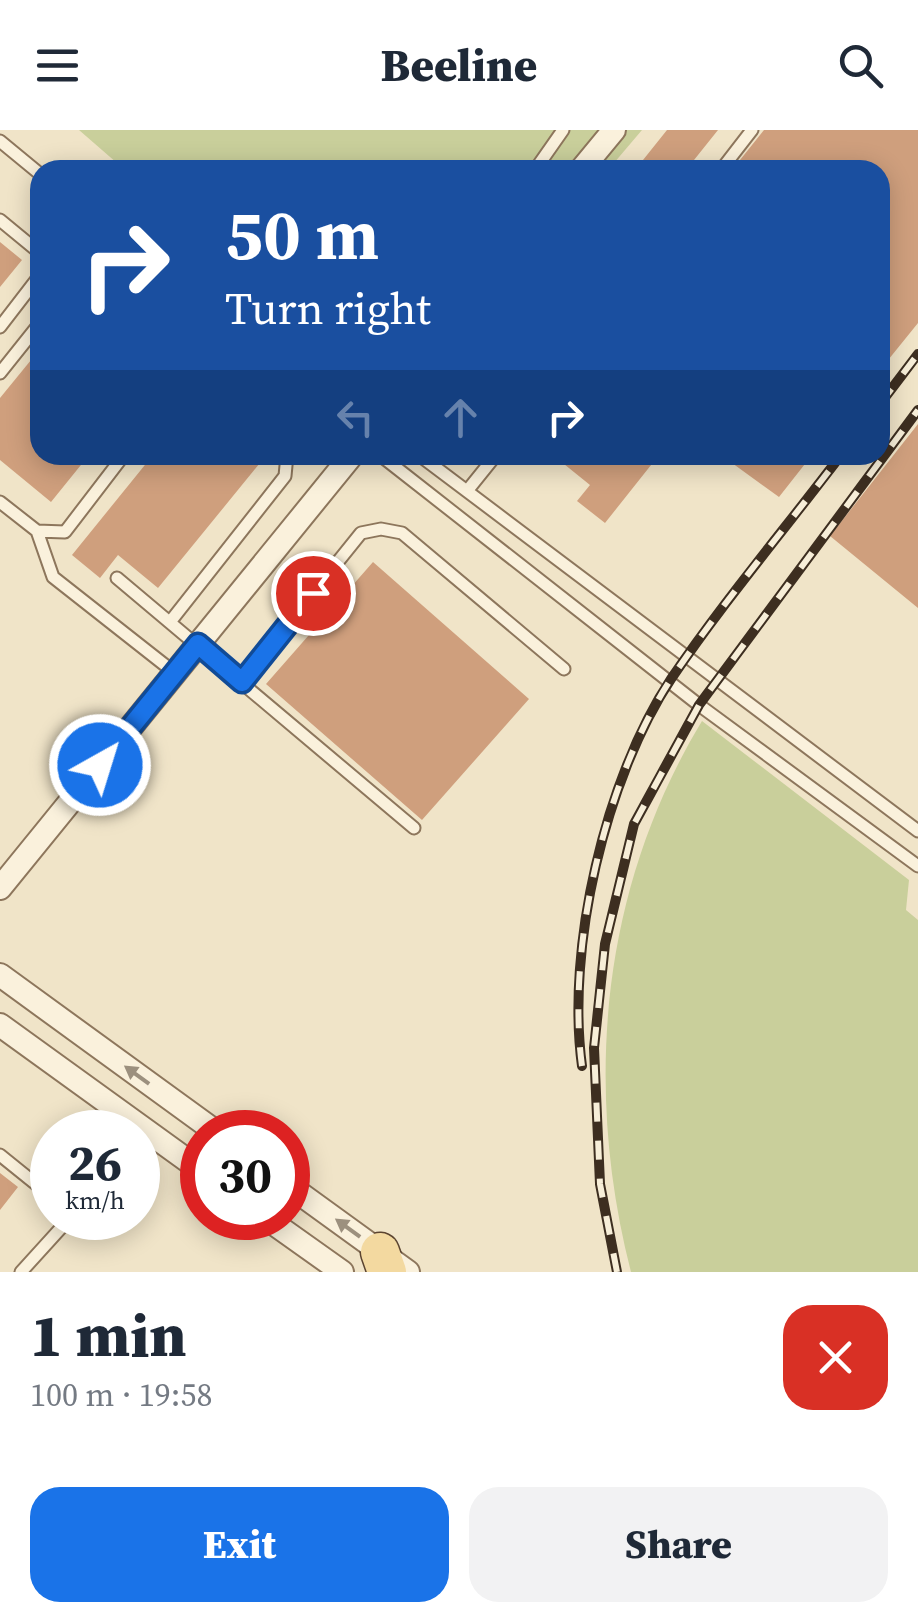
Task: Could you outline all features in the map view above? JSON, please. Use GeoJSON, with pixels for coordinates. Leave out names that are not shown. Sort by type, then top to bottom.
{"type":"FeatureCollection","features":[{"type":"Feature","properties":{"kind":"street"},"geometry":{"type":"LineString","coordinates":[[589,160],[614,130]]}},
{"type":"Feature","properties":{"kind":"street"},"geometry":{"type":"LineString","coordinates":[[0,888],[344,465]]}},
{"type":"Feature","properties":{"kind":"street"},"geometry":{"type":"LineString","coordinates":[[0,975],[186,1110]]}},
{"type":"Feature","properties":{"kind":"street"},"geometry":{"type":"LineString","coordinates":[[0,1025],[180,1155]]}},
{"type":"Feature","properties":{"kind":"street"},"geometry":{"type":"LineString","coordinates":[[310,1201],[392,1265]]}},
{"type":"Feature","properties":{"kind":"street"},"geometry":{"type":"LineString","coordinates":[[297,1240],[342,1272]]}},
{"type":"Feature","properties":{"kind":"lane"},"geometry":{"type":"LineString","coordinates":[[541,160],[563,130]]}},
{"type":"Feature","properties":{"kind":"lane"},"geometry":{"type":"LineString","coordinates":[[729,160],[752,130]]}},
{"type":"Feature","properties":{"kind":"lane"},"geometry":{"type":"LineString","coordinates":[[0,141],[30,166]]}},
{"type":"Feature","properties":{"kind":"lane"},"geometry":{"type":"LineString","coordinates":[[0,220],[30,245]]}},
{"type":"Feature","properties":{"kind":"lane"},"geometry":{"type":"LineString","coordinates":[[0,327],[30,288]]}},
{"type":"Feature","properties":{"kind":"lane"},"geometry":{"type":"LineString","coordinates":[[0,372],[30,335]]}},
{"type":"Feature","properties":{"kind":"lane"},"geometry":{"type":"LineString","coordinates":[[37,531],[65,532],[116,465]]}},
{"type":"Feature","properties":{"kind":"lane"},"geometry":{"type":"LineString","coordinates":[[170,622],[285,476],[286,465]]}},
{"type":"Feature","properties":{"kind":"lane"},"geometry":{"type":"LineString","coordinates":[[393,465],[699,705],[918,866]]}},
{"type":"Feature","properties":{"kind":"lane"},"geometry":{"type":"LineString","coordinates":[[433,465],[918,830]]}},
{"type":"Feature","properties":{"kind":"lane"},"geometry":{"type":"LineString","coordinates":[[467,491],[488,465]]}},
{"type":"Feature","properties":{"kind":"lane"},"geometry":{"type":"LineString","coordinates":[[0,502],[37,531],[53,577],[175,673]]}},
{"type":"Feature","properties":{"kind":"lane"},"geometry":{"type":"LineString","coordinates":[[242,682],[360,533],[381,529],[402,533],[564,668]]}},
{"type":"Feature","properties":{"kind":"lane"},"geometry":{"type":"LineString","coordinates":[[117,578],[414,828]]}},
{"type":"Feature","properties":{"kind":"lane"},"geometry":{"type":"LineString","coordinates":[[0,1156],[30,1180]]}},
{"type":"Feature","properties":{"kind":"lane"},"geometry":{"type":"LineString","coordinates":[[21,1272],[50,1240]]}},
{"type":"Feature","properties":{"kind":"green space"},"geometry":{"type":"Polygon","coordinates":[[[79,130],[642,130],[616,160],[114,160],[79,130]]]}},
{"type":"Feature","properties":{"kind":"green space"},"geometry":{"type":"Polygon","coordinates":[[[702,721],[909,880],[906,910],[918,920],[918,1272],[631,1272],[616,1201],[608,1130],[606,1060],[611,989],[622,919],[642,851],[668,785],[702,721]]]}},
{"type":"Feature","properties":{"kind":"building"},"geometry":{"type":"Polygon","coordinates":[[[667,130],[718,130],[694,160],[643,160],[667,130]]]}},
{"type":"Feature","properties":{"kind":"building"},"geometry":{"type":"Polygon","coordinates":[[[764,130],[918,130],[918,323],[890,358],[890,160],[740,160],[764,130]]]}},
{"type":"Feature","properties":{"kind":"building"},"geometry":{"type":"Polygon","coordinates":[[[0,242],[22,260],[0,287],[0,242]]]}},
{"type":"Feature","properties":{"kind":"building"},"geometry":{"type":"Polygon","coordinates":[[[30,361],[30,465],[81,465],[51,502],[0,460],[0,398],[30,361]]]}},
{"type":"Feature","properties":{"kind":"building"},"geometry":{"type":"Polygon","coordinates":[[[918,424],[918,608],[830,536],[886,465],[890,465],[890,460],[918,424]]]}},
{"type":"Feature","properties":{"kind":"building"},"geometry":{"type":"Polygon","coordinates":[[[145,465],[258,465],[158,588],[118,555],[100,578],[72,555],[145,465]]]}},
{"type":"Feature","properties":{"kind":"building"},"geometry":{"type":"Polygon","coordinates":[[[565,465],[651,465],[605,523],[577,501],[590,485],[565,465]]]}},
{"type":"Feature","properties":{"kind":"building"},"geometry":{"type":"Polygon","coordinates":[[[735,465],[804,465],[779,497],[735,465]]]}},
{"type":"Feature","properties":{"kind":"building"},"geometry":{"type":"Polygon","coordinates":[[[373,562],[529,699],[422,820],[266,684],[373,562]]]}},
{"type":"Feature","properties":{"kind":"building"},"geometry":{"type":"Polygon","coordinates":[[[0,1173],[18,1187],[0,1210],[0,1173]]]}},
{"type":"Feature","properties":{"kind":"railway"},"geometry":{"type":"LineString","coordinates":[[890,391],[918,354]]}},
{"type":"Feature","properties":{"kind":"railway"},"geometry":{"type":"LineString","coordinates":[[890,448],[918,410]]}},
{"type":"Feature","properties":{"kind":"railway"},"geometry":{"type":"LineString","coordinates":[[582,1066],[580,970],[586,918],[596,866],[627,765],[671,679],[833,465]]}},
{"type":"Feature","properties":{"kind":"railway"},"geometry":{"type":"LineString","coordinates":[[617,1272],[600,1184],[594,1048],[605,944],[634,824],[699,705],[877,465]]}},
{"type":"Feature","properties":{"kind":"route"},"geometry":{"type":"LineString","coordinates":[[100,765],[198,644],[242,682],[313,593]]}}]}
